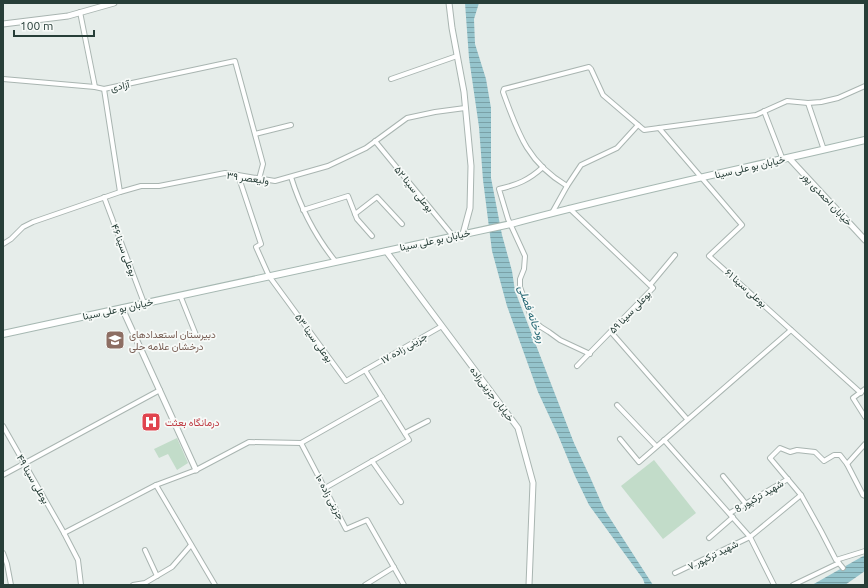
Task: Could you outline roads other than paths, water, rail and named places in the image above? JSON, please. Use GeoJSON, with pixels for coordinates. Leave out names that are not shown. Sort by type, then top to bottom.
{"type":"FeatureCollection","features":[{"type":"Feature","properties":{"kind":"main road","name":"خیابان بو علی سینا"},"geometry":{"type":"LineString","coordinates":[[3,334],[510,224],[552,212],[865,140]]}},
{"type":"Feature","properties":{"kind":"street"},"geometry":{"type":"LineString","coordinates":[[3,24],[68,16],[114,3]]}},
{"type":"Feature","properties":{"kind":"street"},"geometry":{"type":"LineString","coordinates":[[449,3],[464,92],[471,166],[470,208],[463,234]]}},
{"type":"Feature","properties":{"kind":"street"},"geometry":{"type":"LineString","coordinates":[[80,12],[96,87]]}},
{"type":"Feature","properties":{"kind":"street"},"geometry":{"type":"LineString","coordinates":[[391,79],[457,56]]}},
{"type":"Feature","properties":{"kind":"street","name":"آزادی"},"geometry":{"type":"LineString","coordinates":[[3,79],[96,87],[104,89],[235,61],[255,134]]}},
{"type":"Feature","properties":{"kind":"street"},"geometry":{"type":"LineString","coordinates":[[567,186],[549,174],[531,154],[518,132],[503,92],[504,90],[589,67],[603,95],[644,130],[756,115],[786,101],[808,104],[821,102],[838,98],[865,86]]}},
{"type":"Feature","properties":{"kind":"street"},"geometry":{"type":"LineString","coordinates":[[104,89],[120,192]]}},
{"type":"Feature","properties":{"kind":"street"},"geometry":{"type":"LineString","coordinates":[[808,104],[824,150]]}},
{"type":"Feature","properties":{"kind":"street","name":"ولیعصر ۳۹"},"geometry":{"type":"LineString","coordinates":[[3,244],[23,227],[33,222],[104,197],[141,186],[159,186],[225,173],[275,182],[328,166],[366,148],[407,118],[465,108]]}},
{"type":"Feature","properties":{"kind":"street"},"geometry":{"type":"LineString","coordinates":[[764,111],[786,159]]}},
{"type":"Feature","properties":{"kind":"street"},"geometry":{"type":"LineString","coordinates":[[259,179],[263,164],[255,134],[291,125]]}},
{"type":"Feature","properties":{"kind":"street"},"geometry":{"type":"LineString","coordinates":[[552,212],[581,165],[617,148],[638,125]]}},
{"type":"Feature","properties":{"kind":"street"},"geometry":{"type":"LineString","coordinates":[[659,128],[702,178]]}},
{"type":"Feature","properties":{"kind":"street","name":"بوعلی سینا ۵۲"},"geometry":{"type":"LineString","coordinates":[[375,141],[454,236]]}},
{"type":"Feature","properties":{"kind":"street","name":"خیابان احمدی پور"},"geometry":{"type":"LineString","coordinates":[[786,159],[865,240]]}},
{"type":"Feature","properties":{"kind":"street"},"geometry":{"type":"LineString","coordinates":[[543,168],[523,182],[499,189],[508,219],[525,256],[524,269],[520,279],[520,287],[533,320],[560,340],[590,354]]}},
{"type":"Feature","properties":{"kind":"street"},"geometry":{"type":"LineString","coordinates":[[238,175],[261,244],[256,247],[269,276]]}},
{"type":"Feature","properties":{"kind":"street"},"geometry":{"type":"LineString","coordinates":[[291,177],[303,210],[315,233],[336,262]]}},
{"type":"Feature","properties":{"kind":"street","name":"بوعلی سینا ۶۱"},"geometry":{"type":"LineString","coordinates":[[702,178],[742,225],[709,256],[861,393]]}},
{"type":"Feature","properties":{"kind":"street"},"geometry":{"type":"LineString","coordinates":[[303,210],[348,196],[354,214],[372,236]]}},
{"type":"Feature","properties":{"kind":"street","name":"بوعلی سینا ۴۶"},"geometry":{"type":"LineString","coordinates":[[104,197],[144,303]]}},
{"type":"Feature","properties":{"kind":"street"},"geometry":{"type":"LineString","coordinates":[[354,214],[377,197],[402,224]]}},
{"type":"Feature","properties":{"kind":"street","name":"بوعلی سینا ۵۹"},"geometry":{"type":"LineString","coordinates":[[569,208],[653,288],[578,366]]}},
{"type":"Feature","properties":{"kind":"street","name":"خیابان جزینی‌زاده"},"geometry":{"type":"LineString","coordinates":[[386,251],[518,428],[533,483],[529,585]]}},
{"type":"Feature","properties":{"kind":"street"},"geometry":{"type":"LineString","coordinates":[[650,285],[675,254]]}},
{"type":"Feature","properties":{"kind":"street","name":"بوعلی سینا ۵۳"},"geometry":{"type":"LineString","coordinates":[[269,276],[346,381],[365,370]]}},
{"type":"Feature","properties":{"kind":"street"},"geometry":{"type":"LineString","coordinates":[[180,296],[196,335]]}},
{"type":"Feature","properties":{"kind":"street"},"geometry":{"type":"LineString","coordinates":[[122,308],[196,470]]}},
{"type":"Feature","properties":{"kind":"street","name":"جزینی زاده ۱۷"},"geometry":{"type":"LineString","coordinates":[[365,370],[442,326]]}},
{"type":"Feature","properties":{"kind":"street"},"geometry":{"type":"LineString","coordinates":[[620,440],[639,462],[791,330]]}},
{"type":"Feature","properties":{"kind":"street"},"geometry":{"type":"LineString","coordinates":[[611,332],[688,420]]}},
{"type":"Feature","properties":{"kind":"street"},"geometry":{"type":"LineString","coordinates":[[325,488],[409,440],[365,370]]}},
{"type":"Feature","properties":{"kind":"street"},"geometry":{"type":"LineString","coordinates":[[3,475],[160,390]]}},
{"type":"Feature","properties":{"kind":"street"},"geometry":{"type":"LineString","coordinates":[[865,390],[853,398],[865,417]]}},
{"type":"Feature","properties":{"kind":"street"},"geometry":{"type":"LineString","coordinates":[[64,533],[156,485],[196,470],[249,442],[301,443],[382,397]]}},
{"type":"Feature","properties":{"kind":"street"},"geometry":{"type":"LineString","coordinates":[[618,405],[656,446]]}},
{"type":"Feature","properties":{"kind":"street"},"geometry":{"type":"LineString","coordinates":[[405,433],[428,421]]}},
{"type":"Feature","properties":{"kind":"street","name":"بوعلی سینا ۴۹"},"geometry":{"type":"LineString","coordinates":[[3,426],[78,560],[81,585]]}},
{"type":"Feature","properties":{"kind":"street"},"geometry":{"type":"LineString","coordinates":[[664,440],[750,537],[774,585]]}},
{"type":"Feature","properties":{"kind":"street","name":"جزینی زاده ۱۰"},"geometry":{"type":"LineString","coordinates":[[301,443],[346,529],[367,520],[404,585]]}},
{"type":"Feature","properties":{"kind":"street"},"geometry":{"type":"LineString","coordinates":[[847,464],[865,444]]}},
{"type":"Feature","properties":{"kind":"street"},"geometry":{"type":"LineString","coordinates":[[843,568],[838,562],[801,495],[770,458],[780,448],[790,452],[797,450],[814,452],[824,461],[834,455],[840,455],[847,464],[863,495],[865,496]]}},
{"type":"Feature","properties":{"kind":"street"},"geometry":{"type":"LineString","coordinates":[[372,461],[400,502]]}},
{"type":"Feature","properties":{"kind":"street"},"geometry":{"type":"LineString","coordinates":[[723,476],[746,504]]}},
{"type":"Feature","properties":{"kind":"street","name":"شهید ترکپور 8"},"geometry":{"type":"LineString","coordinates":[[709,538],[731,515],[746,504],[788,479]]}},
{"type":"Feature","properties":{"kind":"street"},"geometry":{"type":"LineString","coordinates":[[156,485],[215,585]]}},
{"type":"Feature","properties":{"kind":"street","name":"شهید ترکپور ۷"},"geometry":{"type":"LineString","coordinates":[[675,573],[750,537],[801,495]]}},
{"type":"Feature","properties":{"kind":"street"},"geometry":{"type":"LineString","coordinates":[[133,585],[145,583],[172,567],[191,545]]}},
{"type":"Feature","properties":{"kind":"street"},"geometry":{"type":"LineString","coordinates":[[145,550],[157,576]]}},
{"type":"Feature","properties":{"kind":"street"},"geometry":{"type":"LineString","coordinates":[[793,585],[838,562],[865,551]]}},
{"type":"Feature","properties":{"kind":"street"},"geometry":{"type":"LineString","coordinates":[[3,553],[8,564],[11,585]]}},
{"type":"Feature","properties":{"kind":"street"},"geometry":{"type":"LineString","coordinates":[[365,585],[394,567]]}},
{"type":"Feature","properties":{"kind":"water"},"geometry":{"type":"Polygon","coordinates":[[[465,3],[479,3],[474,19],[475,44],[486,79],[491,108],[491,178],[502,235],[512,271],[515,291],[574,443],[604,509],[653,585],[645,585],[643,579],[589,505],[538,392],[507,306],[492,251],[483,180],[479,127],[469,58],[465,3]]]}},
{"type":"Feature","properties":{"kind":"water"},"geometry":{"type":"Polygon","coordinates":[[[865,555],[865,571],[845,585],[812,585],[865,555]]]}},
{"type":"Feature","properties":{"kind":"place","name":"دبیرستان استعدادهای درخشان علامه حلی"},"geometry":{"type":"Point","coordinates":[115,340]}},
{"type":"Feature","properties":{"kind":"place","name":"درمانگاه بعثت"},"geometry":{"type":"Point","coordinates":[151,422]}},
{"type":"Feature","properties":{"kind":"water label","name":"رودخانه فصلی"},"geometry":{"type":"Point","coordinates":[532,314]}}]}
